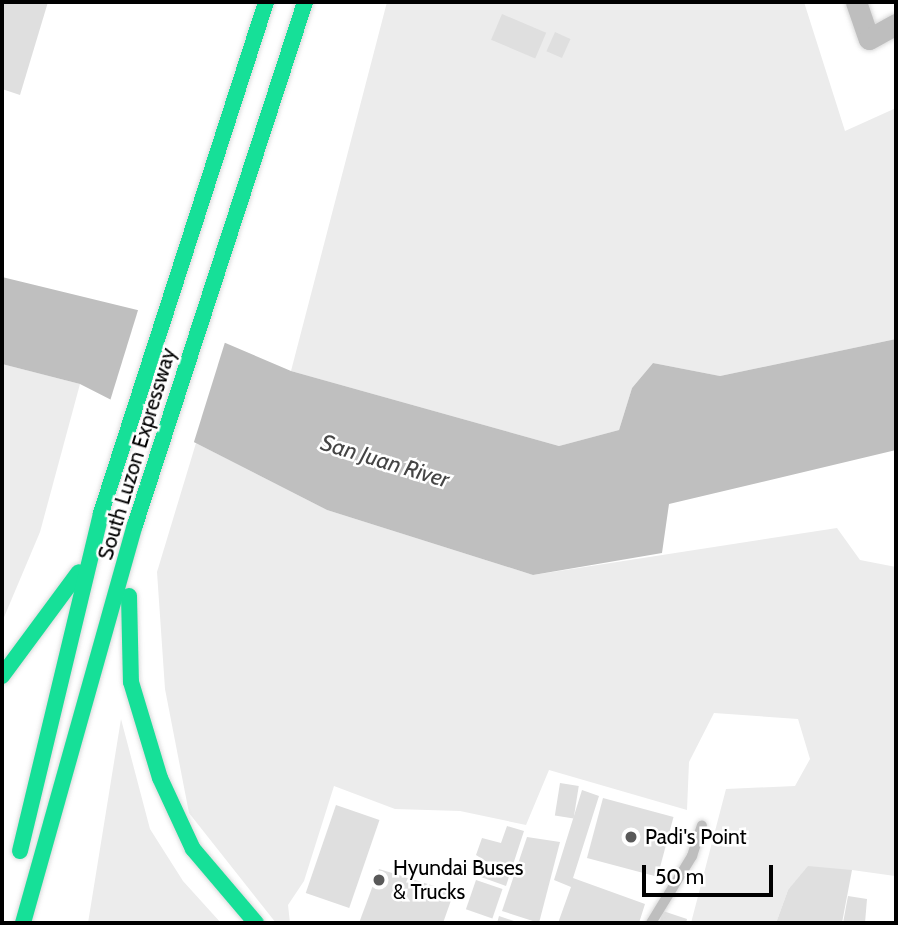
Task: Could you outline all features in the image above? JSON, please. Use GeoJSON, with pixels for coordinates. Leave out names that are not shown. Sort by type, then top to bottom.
{"type":"FeatureCollection","features":[{"type":"Feature","properties":{"kind":"highway","name":"South Luzon Expressway"},"geometry":{"type":"LineString","coordinates":[[23,923],[74,754],[136,525],[305,2]]}},
{"type":"Feature","properties":{"kind":"highway","name":"South Luzon Expressway"},"geometry":{"type":"LineString","coordinates":[[16,867],[89,556],[265,5]]}},
{"type":"Feature","properties":{"kind":"highway"},"geometry":{"type":"LineString","coordinates":[[136,525],[128,649],[145,737],[184,833],[256,923]]}},
{"type":"Feature","properties":{"kind":"highway"},"geometry":{"type":"LineString","coordinates":[[2,676],[89,556]]}},
{"type":"Feature","properties":{"kind":"highway"},"geometry":{"type":"LineString","coordinates":[[41,923],[74,754]]}},
{"type":"Feature","properties":{"kind":"street"},"geometry":{"type":"LineString","coordinates":[[856,2],[869,38],[896,24]]}},
{"type":"Feature","properties":{"kind":"lane"},"geometry":{"type":"LineString","coordinates":[[651,923],[692,856],[702,826]]}},
{"type":"Feature","properties":{"kind":"shaded area"},"geometry":{"type":"Polygon","coordinates":[[[387,2],[804,2],[845,131],[896,108],[896,339],[720,376],[653,363],[632,388],[619,430],[559,446],[291,371],[387,2]]]}},
{"type":"Feature","properties":{"kind":"shaded area"},"geometry":{"type":"Polygon","coordinates":[[[2,364],[80,384],[40,532],[2,622],[2,364]]]}},
{"type":"Feature","properties":{"kind":"shaded area"},"geometry":{"type":"Polygon","coordinates":[[[196,443],[327,510],[533,575],[837,528],[860,560],[896,567],[895,876],[852,870],[788,890],[776,923],[691,923],[726,789],[795,786],[810,759],[798,719],[714,713],[689,762],[687,810],[549,770],[526,825],[460,811],[395,809],[334,786],[304,881],[288,905],[290,923],[276,923],[189,813],[165,689],[157,572],[196,443]]]}},
{"type":"Feature","properties":{"kind":"shaded area"},"geometry":{"type":"Polygon","coordinates":[[[121,719],[150,829],[183,881],[221,923],[88,923],[121,719]]]}},
{"type":"Feature","properties":{"kind":"water","name":"San Juan River"},"geometry":{"type":"Polygon","coordinates":[[[2,277],[162,316],[291,371],[559,446],[619,430],[632,388],[653,363],[720,376],[896,339],[896,450],[669,504],[662,553],[533,575],[327,510],[80,384],[2,364],[2,277]]]}},
{"type":"Feature","properties":{"kind":"pier"},"geometry":{"type":"Polygon","coordinates":[[[139,307],[226,339],[193,445],[110,401],[139,307]]]}},
{"type":"Feature","properties":{"kind":"building"},"geometry":{"type":"Polygon","coordinates":[[[2,2],[48,2],[20,95],[2,89],[2,2]]]}},
{"type":"Feature","properties":{"kind":"building"},"geometry":{"type":"Polygon","coordinates":[[[502,14],[546,33],[535,59],[491,40],[502,14]]]}},
{"type":"Feature","properties":{"kind":"building"},"geometry":{"type":"Polygon","coordinates":[[[555,32],[571,39],[562,58],[546,51],[555,32]]]}},
{"type":"Feature","properties":{"kind":"building"},"geometry":{"type":"Polygon","coordinates":[[[560,783],[579,786],[574,819],[555,816],[560,783]]]}},
{"type":"Feature","properties":{"kind":"building"},"geometry":{"type":"Polygon","coordinates":[[[582,790],[599,796],[573,878],[645,904],[639,923],[558,923],[571,887],[554,880],[582,790]]]}},
{"type":"Feature","properties":{"kind":"building","name":"Padi's Point"},"geometry":{"type":"Polygon","coordinates":[[[603,798],[674,817],[657,877],[587,858],[603,798]]]}},
{"type":"Feature","properties":{"kind":"building"},"geometry":{"type":"Polygon","coordinates":[[[336,805],[379,820],[349,908],[306,893],[336,805]]]}},
{"type":"Feature","properties":{"kind":"building"},"geometry":{"type":"Polygon","coordinates":[[[507,826],[524,831],[506,886],[481,877],[487,862],[476,855],[482,838],[501,843],[507,826]]]}},
{"type":"Feature","properties":{"kind":"building"},"geometry":{"type":"Polygon","coordinates":[[[527,837],[560,842],[539,923],[502,911],[527,837]]]}},
{"type":"Feature","properties":{"kind":"building"},"geometry":{"type":"Polygon","coordinates":[[[808,866],[852,870],[842,923],[776,923],[788,890],[808,866]]]}},
{"type":"Feature","properties":{"kind":"building","name":"Hyundai Buses & Trucks"},"geometry":{"type":"Polygon","coordinates":[[[379,869],[454,892],[443,923],[359,923],[379,869]]]}},
{"type":"Feature","properties":{"kind":"building"},"geometry":{"type":"Polygon","coordinates":[[[476,880],[502,889],[492,918],[466,909],[476,880]]]}},
{"type":"Feature","properties":{"kind":"building"},"geometry":{"type":"Polygon","coordinates":[[[848,896],[867,899],[865,923],[843,923],[848,896]]]}},
{"type":"Feature","properties":{"kind":"building"},"geometry":{"type":"Polygon","coordinates":[[[663,911],[687,919],[686,923],[659,923],[663,911]]]}},
{"type":"Feature","properties":{"kind":"building"},"geometry":{"type":"Polygon","coordinates":[[[499,916],[520,923],[497,923],[499,916]]]}},
{"type":"Feature","properties":{"kind":"traffic: fast"},"geometry":{"type":"LineString","coordinates":[[20,851],[101,513],[266,2]]}},
{"type":"Feature","properties":{"kind":"traffic: fast"},"geometry":{"type":"LineString","coordinates":[[23,923],[135,525],[305,2]]}},
{"type":"Feature","properties":{"kind":"traffic: fast"},"geometry":{"type":"LineString","coordinates":[[2,676],[79,572]]}},
{"type":"Feature","properties":{"kind":"traffic: fast"},"geometry":{"type":"LineString","coordinates":[[129,596],[131,682],[160,778],[193,849],[256,923]]}},
{"type":"Feature","properties":{"kind":"place","name":"Padi's Point"},"geometry":{"type":"Point","coordinates":[631,837]}},
{"type":"Feature","properties":{"kind":"place","name":"Hyundai Buses & Trucks"},"geometry":{"type":"Point","coordinates":[379,880]}}]}
